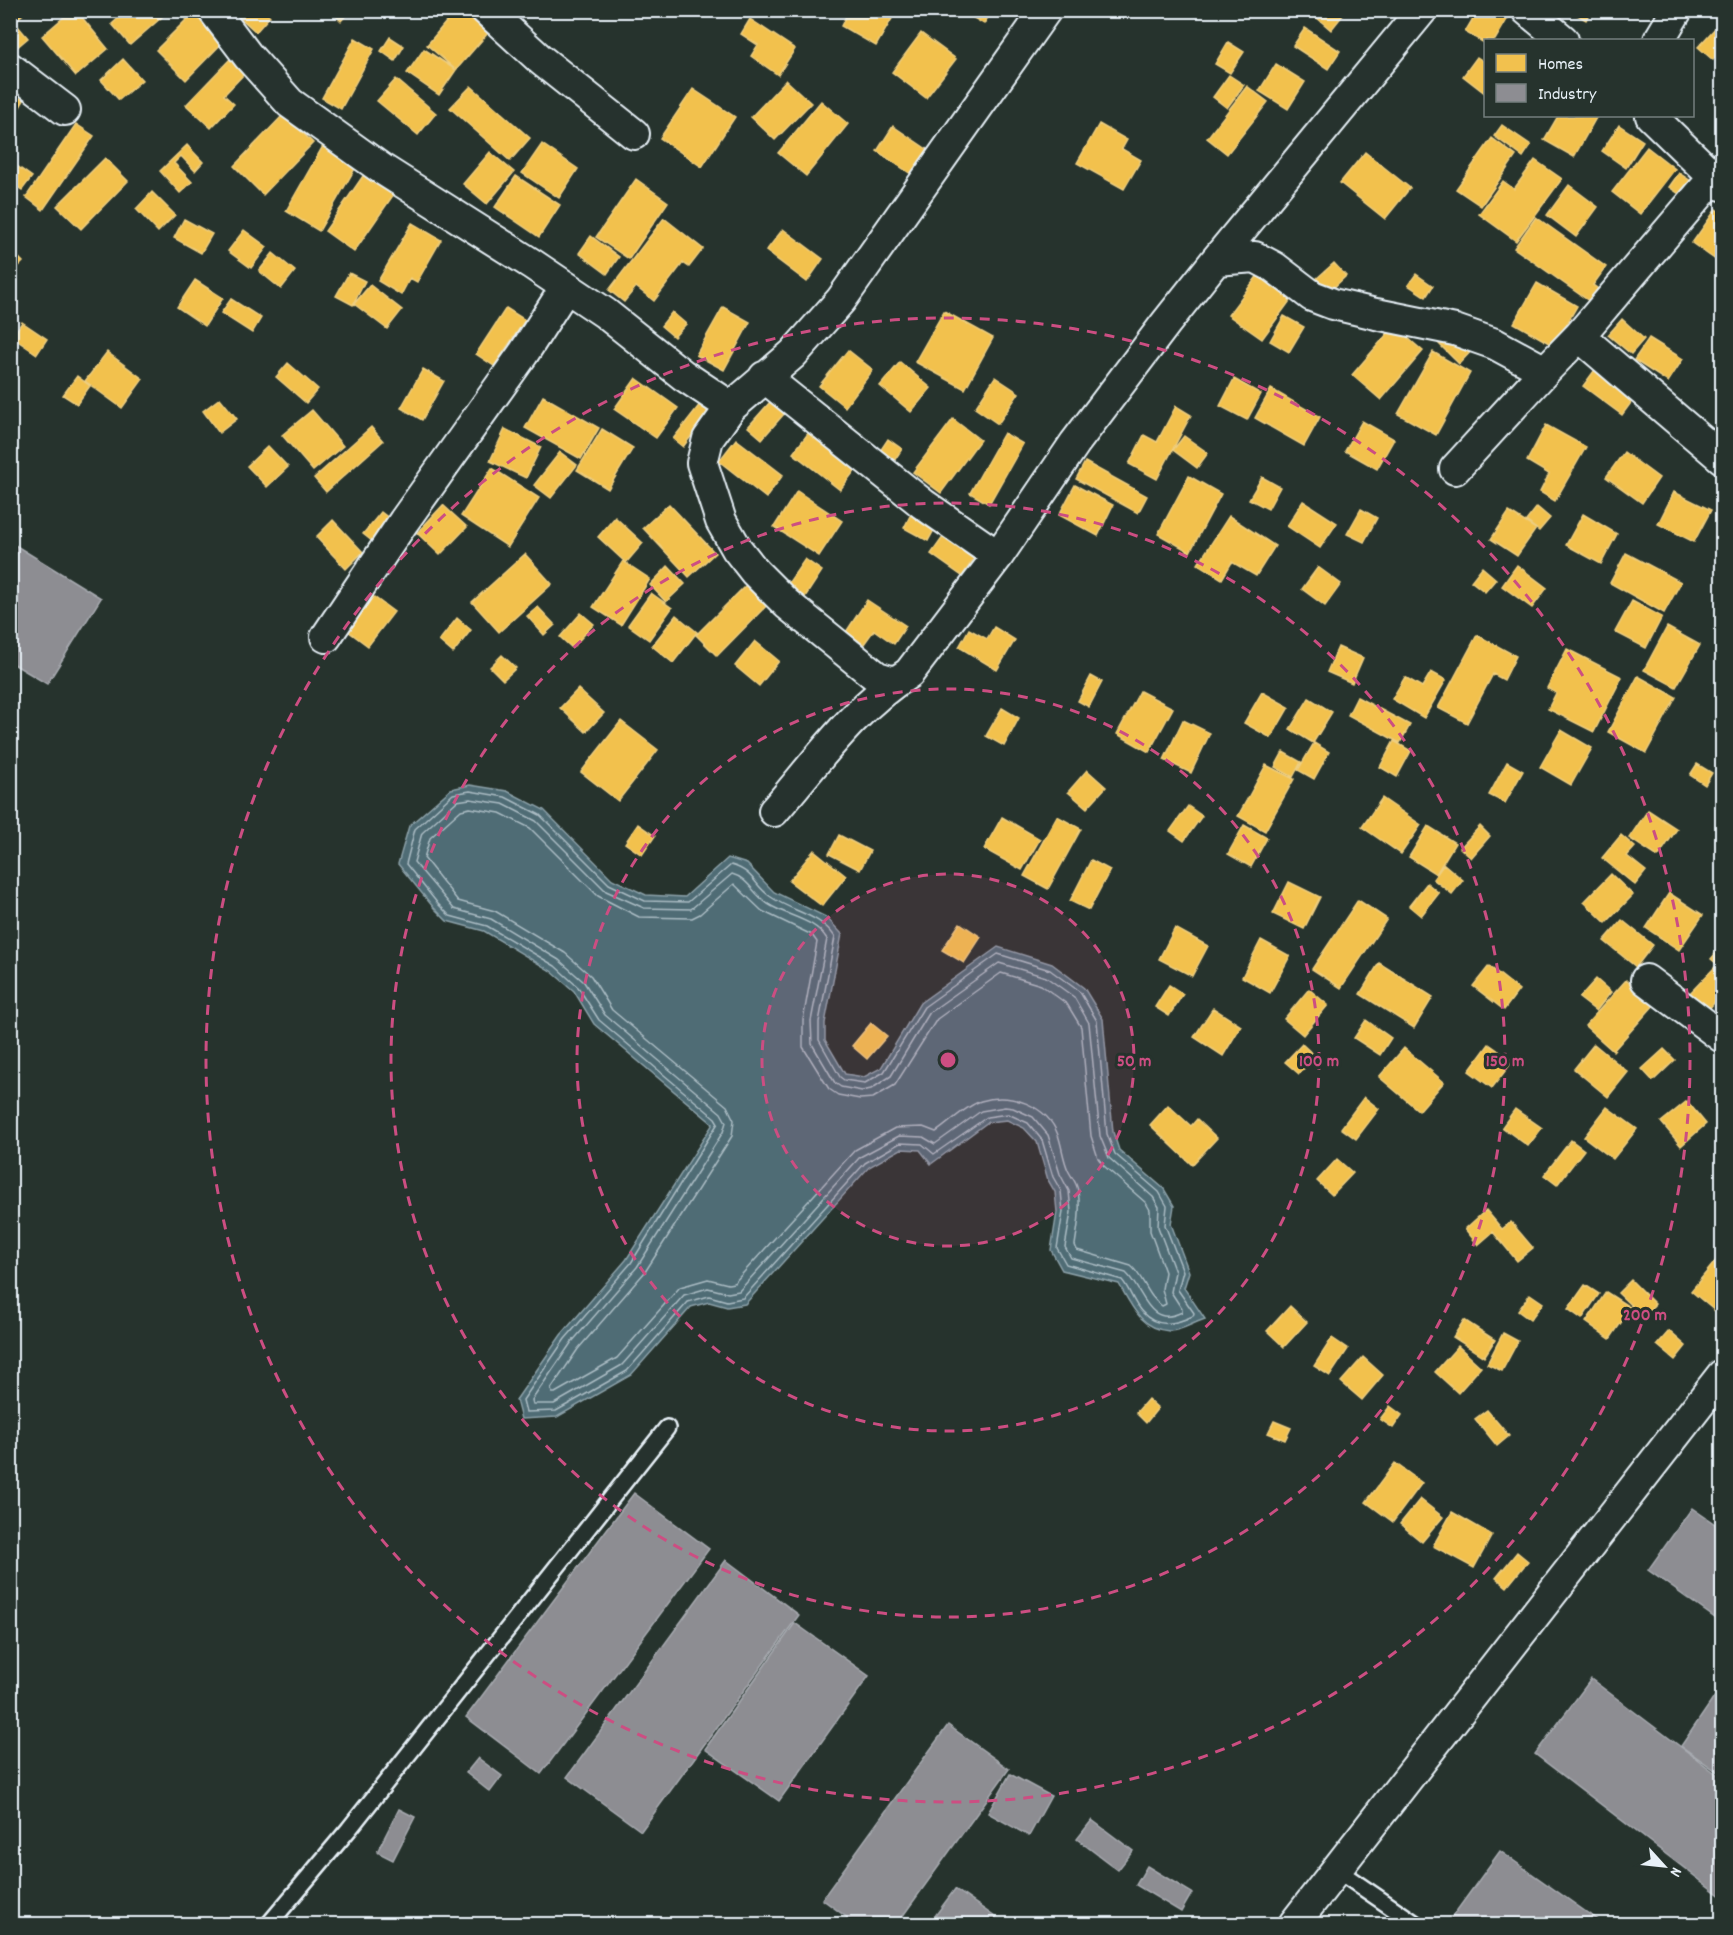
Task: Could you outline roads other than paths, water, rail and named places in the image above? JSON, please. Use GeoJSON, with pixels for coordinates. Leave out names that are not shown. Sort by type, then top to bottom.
{"type":"FeatureCollection","features":[{"type":"Feature","properties":{"kind":"street"},"geometry":{"type":"LineString","coordinates":[[213,10],[248,56],[290,103],[382,169],[604,313],[683,375],[731,406]]}},
{"type":"Feature","properties":{"kind":"street"},"geometry":{"type":"LineString","coordinates":[[486,10],[541,60],[634,134]]}},
{"type":"Feature","properties":{"kind":"street"},"geometry":{"type":"LineString","coordinates":[[894,682],[877,677],[787,604],[755,572],[737,549],[721,521],[702,463],[708,439],[731,406],[793,354],[841,300],[1046,10]]}},
{"type":"Feature","properties":{"kind":"street"},"geometry":{"type":"LineString","coordinates":[[774,811],[862,710],[894,682],[909,673],[998,556],[1075,442],[1216,260],[1422,10]]}},
{"type":"Feature","properties":{"kind":"street"},"geometry":{"type":"LineString","coordinates":[[1527,10],[1562,39]]}},
{"type":"Feature","properties":{"kind":"street"},"geometry":{"type":"LineString","coordinates":[[1660,39],[1677,10]]}},
{"type":"Feature","properties":{"kind":"street"},"geometry":{"type":"LineString","coordinates":[[10,68],[65,110]]}},
{"type":"Feature","properties":{"kind":"street"},"geometry":{"type":"LineString","coordinates":[[1455,469],[1579,336],[1720,176],[1652,117]]}},
{"type":"Feature","properties":{"kind":"street"},"geometry":{"type":"LineString","coordinates":[[1216,260],[1255,257],[1274,267],[1312,296],[1333,304],[1455,330],[1495,344],[1545,371]]}},
{"type":"Feature","properties":{"kind":"street"},"geometry":{"type":"LineString","coordinates":[[326,637],[404,521],[523,354],[566,287]]}},
{"type":"Feature","properties":{"kind":"street"},"geometry":{"type":"LineString","coordinates":[[1579,336],[1722,458]]}},
{"type":"Feature","properties":{"kind":"street"},"geometry":{"type":"LineString","coordinates":[[764,377],[923,504],[998,556]]}},
{"type":"Feature","properties":{"kind":"street"},"geometry":{"type":"LineString","coordinates":[[1646,980],[1722,1036]]}},
{"type":"Feature","properties":{"kind":"street"},"geometry":{"type":"LineString","coordinates":[[1294,1924],[1722,1375]]}},
{"type":"Feature","properties":{"kind":"lane"},"geometry":{"type":"LineString","coordinates":[[269,1924],[349,1829],[667,1428]]}},
{"type":"Feature","properties":{"kind":"lane"},"geometry":{"type":"LineString","coordinates":[[1337,1870],[1416,1924]]}},
{"type":"Feature","properties":{"kind":"water"},"geometry":{"type":"Polygon","coordinates":[[[470,785],[507,791],[544,810],[612,879],[646,895],[685,897],[728,858],[747,864],[774,892],[826,917],[842,934],[825,1023],[825,1040],[845,1074],[864,1077],[881,1068],[920,1003],[998,947],[1052,964],[1084,988],[1103,1019],[1113,1132],[1119,1150],[1164,1189],[1174,1206],[1171,1224],[1189,1272],[1184,1288],[1205,1319],[1177,1330],[1159,1329],[1151,1326],[1138,1315],[1119,1284],[1062,1270],[1051,1250],[1057,1212],[1055,1192],[1048,1180],[1037,1142],[1024,1128],[1007,1120],[988,1122],[931,1164],[920,1150],[901,1149],[869,1167],[745,1304],[727,1307],[709,1302],[691,1307],[631,1375],[557,1417],[521,1419],[516,1400],[561,1335],[626,1260],[713,1124],[594,1024],[574,991],[551,971],[484,931],[447,921],[398,864],[409,826],[451,789],[470,785]]]}}]}
